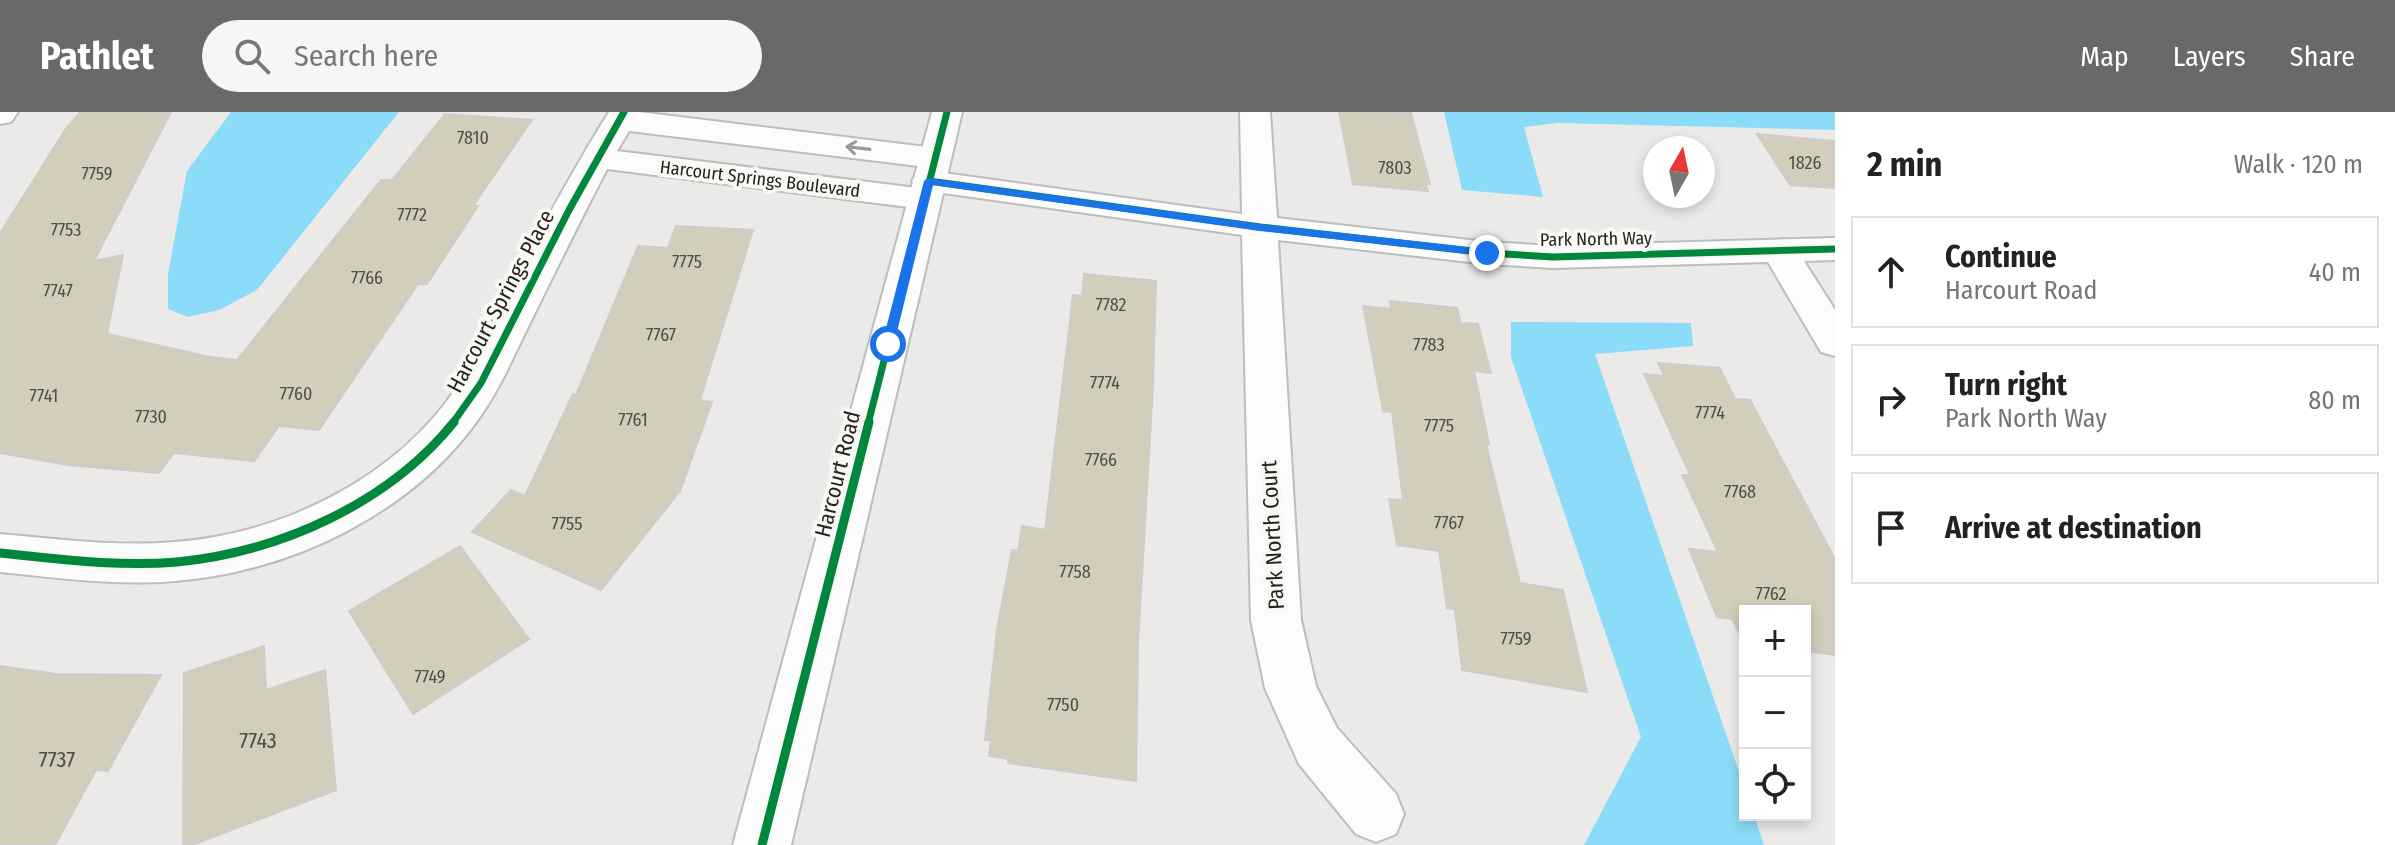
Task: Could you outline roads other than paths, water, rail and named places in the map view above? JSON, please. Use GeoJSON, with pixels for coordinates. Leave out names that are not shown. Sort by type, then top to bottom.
{"type":"FeatureCollection","features":[{"type":"Feature","properties":{"kind":"street","name":"Harcourt Road"},"geometry":{"type":"LineString","coordinates":[[762,845],[947,112]]}},
{"type":"Feature","properties":{"kind":"street","name":"Park North Court"},"geometry":{"type":"LineString","coordinates":[[1255,112],[1273,592],[1282,653],[1291,688],[1318,746],[1376,814]]}},
{"type":"Feature","properties":{"kind":"street","name":"Harcourt Springs Boulevard"},"geometry":{"type":"LineString","coordinates":[[622,116],[930,179]]}},
{"type":"Feature","properties":{"kind":"street","name":"Harcourt Springs Place"},"geometry":{"type":"LineString","coordinates":[[0,553],[110,563],[198,559],[259,545],[347,508],[373,493],[419,458],[454,423],[478,386],[596,158],[622,116]]}},
{"type":"Feature","properties":{"kind":"street","name":"Harcourt Springs Boulevard"},"geometry":{"type":"LineString","coordinates":[[596,158],[930,179]]}},
{"type":"Feature","properties":{"kind":"street","name":"Park North Way"},"geometry":{"type":"LineString","coordinates":[[930,179],[1260,227],[1553,257],[1835,249]]}},
{"type":"Feature","properties":{"kind":"street"},"geometry":{"type":"LineString","coordinates":[[1779,250],[1835,342]]}},
{"type":"Feature","properties":{"kind":"water"},"geometry":{"type":"Polygon","coordinates":[[[231,112],[399,112],[257,290],[219,310],[188,317],[168,309],[168,274],[187,171],[231,112]]]}},
{"type":"Feature","properties":{"kind":"water"},"geometry":{"type":"Polygon","coordinates":[[[1444,112],[1835,112],[1835,130],[1558,123],[1524,127],[1543,197],[1462,190],[1444,112]]]}},
{"type":"Feature","properties":{"kind":"water"},"geometry":{"type":"Polygon","coordinates":[[[1511,322],[1691,323],[1693,346],[1595,354],[1739,772],[1739,821],[1756,821],[1764,845],[1584,845],[1641,737],[1511,357],[1511,322]]]}}]}
